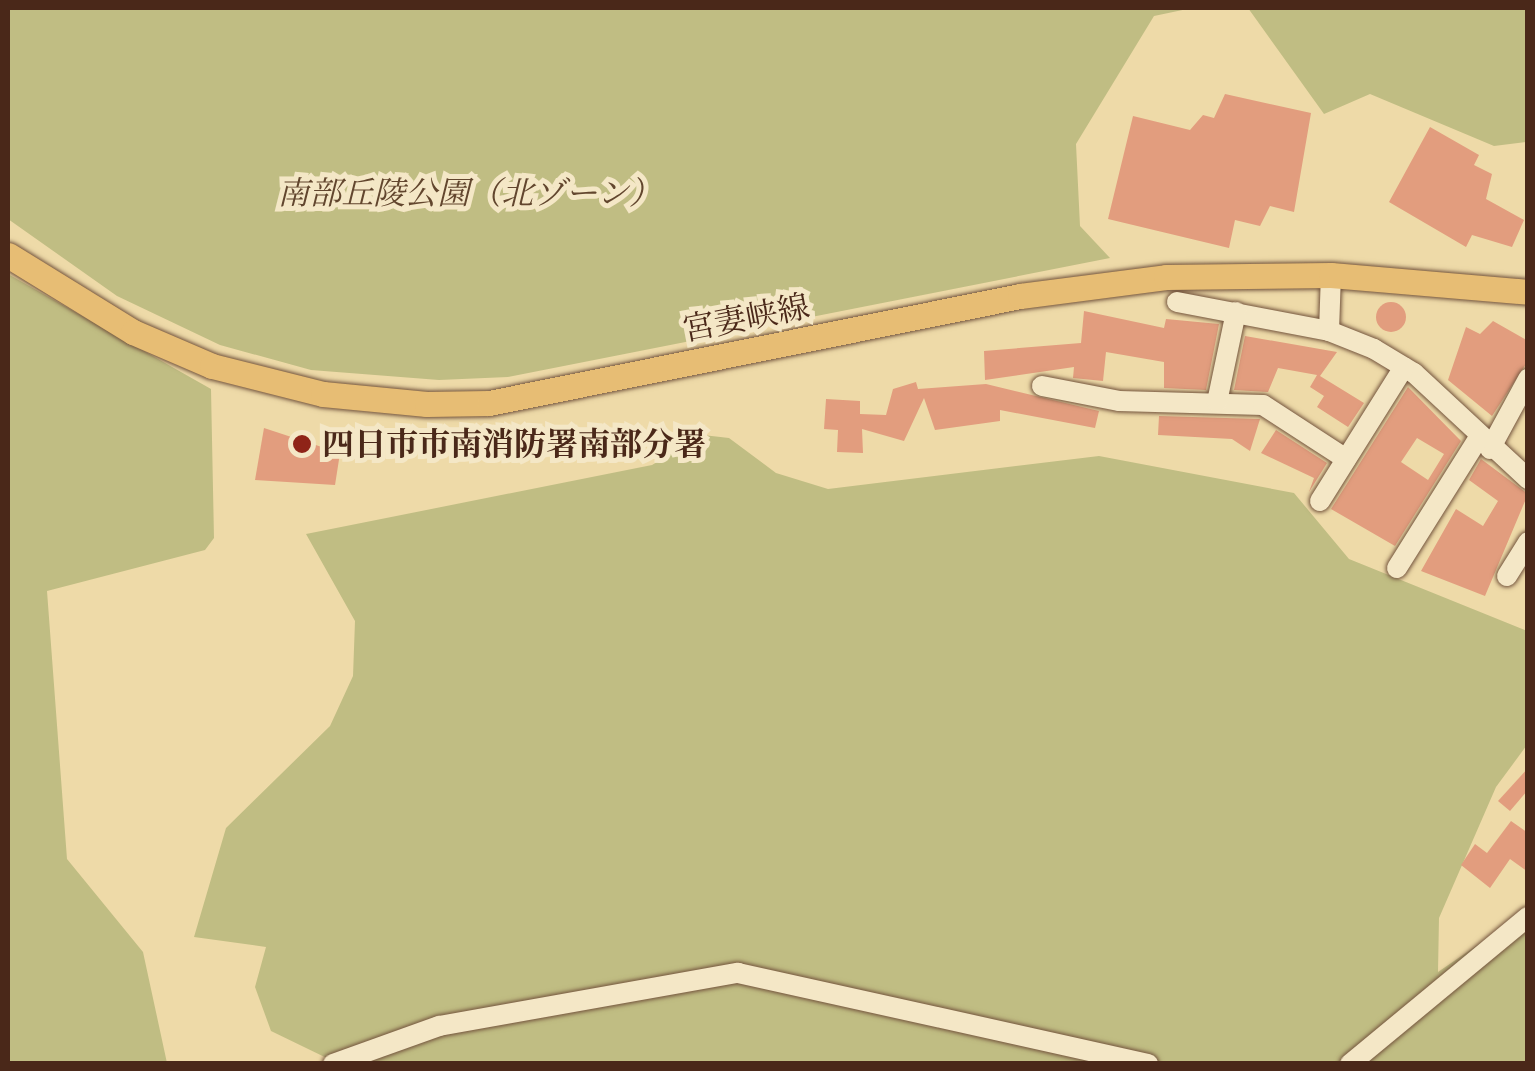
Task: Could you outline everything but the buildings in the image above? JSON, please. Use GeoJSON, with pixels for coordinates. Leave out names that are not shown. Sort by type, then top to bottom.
{"type":"FeatureCollection","features":[{"type":"Feature","properties":{"kind":"main road","name":"宮妻峡線"},"geometry":{"type":"LineString","coordinates":[[8,255],[133,332],[212,366],[323,394],[456,404],[1020,296],[1166,278],[1331,275],[1528,292]]}},
{"type":"Feature","properties":{"kind":"street"},"geometry":{"type":"LineString","coordinates":[[1329,331],[1331,275]]}},
{"type":"Feature","properties":{"kind":"street"},"geometry":{"type":"LineString","coordinates":[[1177,302],[1329,331],[1404,367],[1484,444],[1528,479]]}},
{"type":"Feature","properties":{"kind":"street"},"geometry":{"type":"LineString","coordinates":[[1217,402],[1236,312]]}},
{"type":"Feature","properties":{"kind":"street"},"geometry":{"type":"LineString","coordinates":[[1320,501],[1404,367]]}},
{"type":"Feature","properties":{"kind":"street"},"geometry":{"type":"LineString","coordinates":[[1397,568],[1528,378]]}},
{"type":"Feature","properties":{"kind":"street"},"geometry":{"type":"LineString","coordinates":[[1042,386],[1119,400],[1263,405],[1346,459]]}},
{"type":"Feature","properties":{"kind":"street"},"geometry":{"type":"LineString","coordinates":[[1508,576],[1528,542]]}},
{"type":"Feature","properties":{"kind":"street"},"geometry":{"type":"LineString","coordinates":[[1350,1064],[1528,917]]}},
{"type":"Feature","properties":{"kind":"street"},"geometry":{"type":"LineString","coordinates":[[333,1064],[440,1026],[738,973],[1148,1064]]}},
{"type":"Feature","properties":{"kind":"green space","name":"南部丘陵公園（北ゾーン）"},"geometry":{"type":"Polygon","coordinates":[[[8,8],[1192,8],[1154,16],[1076,144],[1080,226],[1110,258],[508,377],[439,380],[311,370],[220,345],[117,296],[8,219],[8,8]]]}},
{"type":"Feature","properties":{"kind":"green space"},"geometry":{"type":"Polygon","coordinates":[[[1248,8],[1527,8],[1527,142],[1494,146],[1370,94],[1324,114],[1248,8]]]}},
{"type":"Feature","properties":{"kind":"green space"},"geometry":{"type":"Polygon","coordinates":[[[8,274],[211,389],[214,538],[205,550],[47,591],[67,859],[143,952],[167,1063],[8,1063],[8,274]]]}},
{"type":"Feature","properties":{"kind":"green space"},"geometry":{"type":"Polygon","coordinates":[[[703,435],[729,438],[776,473],[828,489],[1099,456],[1294,493],[1349,559],[1527,631],[1527,745],[1496,787],[1439,918],[1438,972],[1527,911],[1527,1063],[337,1063],[271,1031],[255,987],[266,947],[194,937],[226,828],[330,726],[353,676],[355,621],[306,534],[652,465],[703,435]]]}},
{"type":"Feature","properties":{"kind":"place","name":"四日市市南消防署南部分署"},"geometry":{"type":"Point","coordinates":[302,444]}}]}
